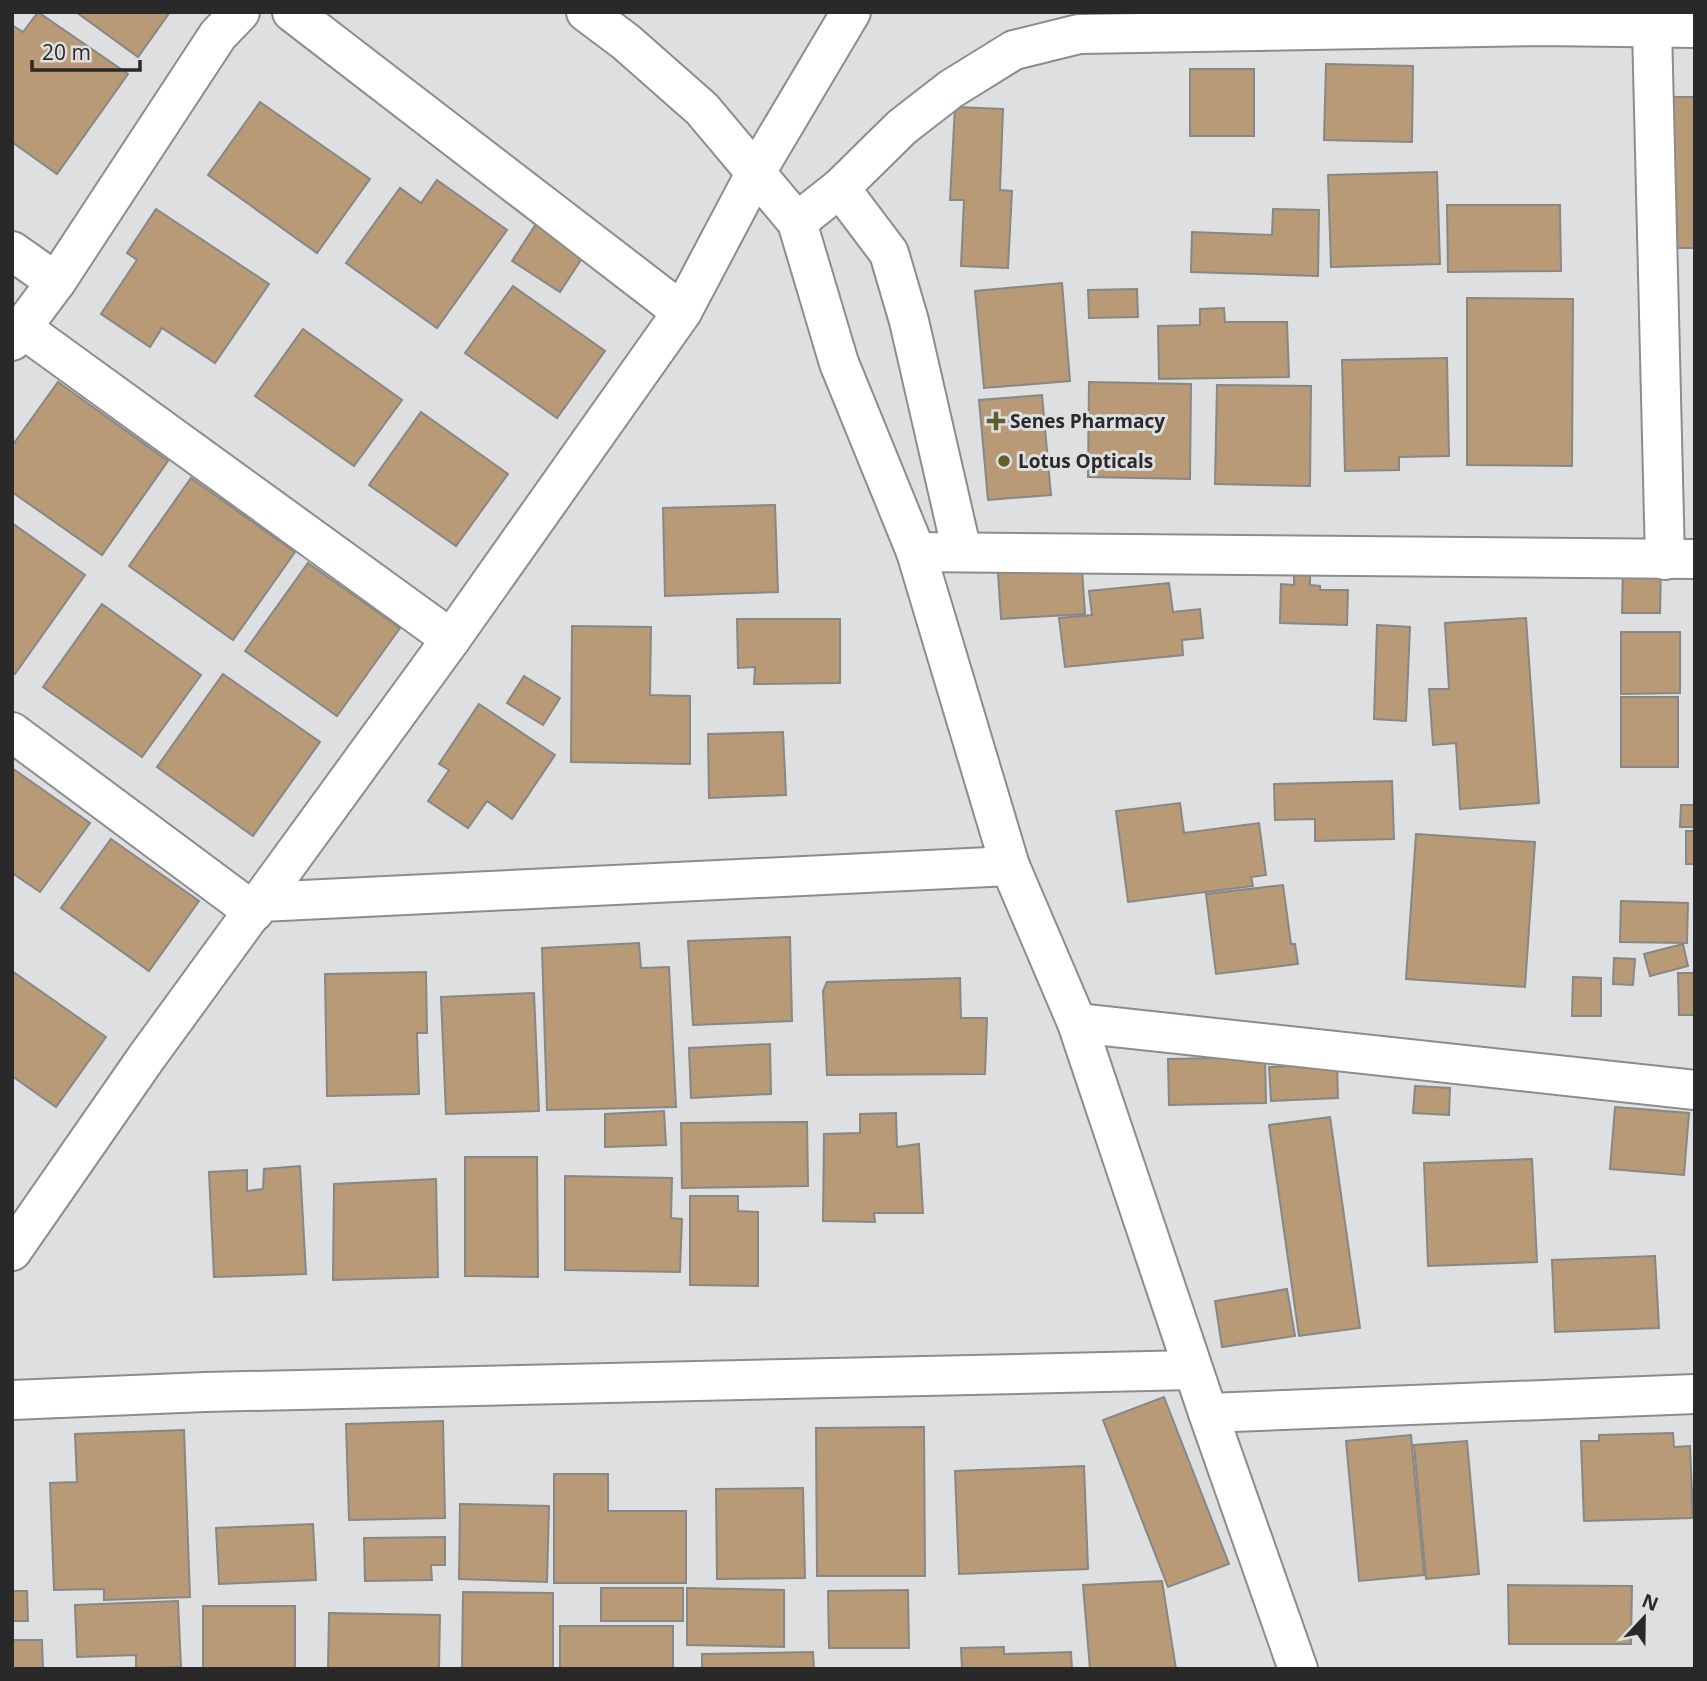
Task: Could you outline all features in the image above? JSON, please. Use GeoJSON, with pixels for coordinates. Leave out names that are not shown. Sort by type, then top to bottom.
{"type":"FeatureCollection","features":[{"type":"Feature","properties":{"kind":"street"},"geometry":{"type":"LineString","coordinates":[[240,12],[218,35],[56,282],[17,335],[451,639]]}},
{"type":"Feature","properties":{"kind":"street"},"geometry":{"type":"LineString","coordinates":[[292,12],[682,312]]}},
{"type":"Feature","properties":{"kind":"street"},"geometry":{"type":"LineString","coordinates":[[586,12],[626,42],[702,109],[797,222],[839,363],[916,552],[1010,866],[1077,1023],[1193,1370],[1298,1669]]}},
{"type":"Feature","properties":{"kind":"street"},"geometry":{"type":"LineString","coordinates":[[12,1251],[25,1203],[258,907],[682,312],[756,172],[850,12]]}},
{"type":"Feature","properties":{"kind":"street"},"geometry":{"type":"LineString","coordinates":[[797,222],[840,188],[902,127],[951,89],[1014,50],[1079,34],[1545,26],[1695,29]]}},
{"type":"Feature","properties":{"kind":"street"},"geometry":{"type":"LineString","coordinates":[[916,552],[1680,559],[1652,28]]}},
{"type":"Feature","properties":{"kind":"street"},"geometry":{"type":"LineString","coordinates":[[840,188],[889,253],[909,321],[962,552]]}},
{"type":"Feature","properties":{"kind":"street"},"geometry":{"type":"LineString","coordinates":[[12,251],[56,282]]}},
{"type":"Feature","properties":{"kind":"street"},"geometry":{"type":"LineString","coordinates":[[12,732],[258,907],[1010,866]]}},
{"type":"Feature","properties":{"kind":"street"},"geometry":{"type":"LineString","coordinates":[[1077,1023],[1695,1090]]}},
{"type":"Feature","properties":{"kind":"street"},"geometry":{"type":"LineString","coordinates":[[12,1400],[205,1392],[1193,1370]]}},
{"type":"Feature","properties":{"kind":"street"},"geometry":{"type":"LineString","coordinates":[[1208,1413],[1695,1394]]}},
{"type":"Feature","properties":{"kind":"building"},"geometry":{"type":"Polygon","coordinates":[[[38,12],[128,74],[57,174],[12,142],[12,25],[23,32],[38,12]]]}},
{"type":"Feature","properties":{"kind":"building"},"geometry":{"type":"Polygon","coordinates":[[[76,12],[170,12],[138,57],[76,12]]]}},
{"type":"Feature","properties":{"kind":"building"},"geometry":{"type":"Polygon","coordinates":[[[1326,64],[1413,66],[1412,142],[1324,140],[1326,64]]]}},
{"type":"Feature","properties":{"kind":"building"},"geometry":{"type":"Polygon","coordinates":[[[1190,69],[1254,69],[1254,136],[1190,136],[1190,69]]]}},
{"type":"Feature","properties":{"kind":"building"},"geometry":{"type":"Polygon","coordinates":[[[1669,97],[1695,97],[1695,248],[1670,248],[1669,97]]]}},
{"type":"Feature","properties":{"kind":"building"},"geometry":{"type":"Polygon","coordinates":[[[260,102],[370,179],[317,253],[208,175],[260,102]]]}},
{"type":"Feature","properties":{"kind":"building"},"geometry":{"type":"Polygon","coordinates":[[[955,107],[1003,109],[1000,190],[1012,191],[1008,268],[961,266],[964,200],[950,200],[955,107]]]}},
{"type":"Feature","properties":{"kind":"building"},"geometry":{"type":"Polygon","coordinates":[[[1437,172],[1440,264],[1331,267],[1328,175],[1437,172]]]}},
{"type":"Feature","properties":{"kind":"building"},"geometry":{"type":"Polygon","coordinates":[[[437,180],[507,230],[437,328],[346,263],[400,188],[421,203],[437,180]]]}},
{"type":"Feature","properties":{"kind":"building"},"geometry":{"type":"Polygon","coordinates":[[[1447,205],[1560,205],[1561,271],[1448,272],[1447,205]]]}},
{"type":"Feature","properties":{"kind":"building"},"geometry":{"type":"Polygon","coordinates":[[[156,209],[269,284],[215,363],[162,328],[150,347],[101,314],[137,260],[127,253],[156,209]]]}},
{"type":"Feature","properties":{"kind":"building"},"geometry":{"type":"Polygon","coordinates":[[[1273,209],[1319,210],[1318,276],[1191,272],[1192,232],[1272,235],[1273,209]]]}},
{"type":"Feature","properties":{"kind":"building"},"geometry":{"type":"Polygon","coordinates":[[[538,221],[586,252],[560,292],[512,261],[538,221]]]}},
{"type":"Feature","properties":{"kind":"building"},"geometry":{"type":"Polygon","coordinates":[[[1062,283],[1070,381],[984,388],[975,291],[1062,283]]]}},
{"type":"Feature","properties":{"kind":"building"},"geometry":{"type":"Polygon","coordinates":[[[513,286],[605,351],[557,418],[465,353],[513,286]]]}},
{"type":"Feature","properties":{"kind":"building"},"geometry":{"type":"Polygon","coordinates":[[[1137,289],[1138,317],[1089,318],[1088,290],[1137,289]]]}},
{"type":"Feature","properties":{"kind":"building"},"geometry":{"type":"Polygon","coordinates":[[[1467,298],[1573,299],[1572,466],[1467,465],[1467,298]]]}},
{"type":"Feature","properties":{"kind":"building"},"geometry":{"type":"Polygon","coordinates":[[[1224,308],[1225,322],[1287,322],[1289,377],[1159,379],[1158,326],[1200,325],[1200,309],[1224,308]]]}},
{"type":"Feature","properties":{"kind":"building"},"geometry":{"type":"Polygon","coordinates":[[[303,329],[402,400],[354,466],[255,396],[303,329]]]}},
{"type":"Feature","properties":{"kind":"building"},"geometry":{"type":"Polygon","coordinates":[[[1447,358],[1449,456],[1399,457],[1399,470],[1345,471],[1342,360],[1447,358]]]}},
{"type":"Feature","properties":{"kind":"building"},"geometry":{"type":"Polygon","coordinates":[[[58,382],[168,461],[102,555],[12,492],[12,446],[58,382]]]}},
{"type":"Feature","properties":{"kind":"building"},"geometry":{"type":"Polygon","coordinates":[[[1089,382],[1191,384],[1190,479],[1088,477],[1089,382]]]}},
{"type":"Feature","properties":{"kind":"building"},"geometry":{"type":"Polygon","coordinates":[[[1217,385],[1311,386],[1310,486],[1215,484],[1217,385]]]}},
{"type":"Feature","properties":{"kind":"building"},"geometry":{"type":"Polygon","coordinates":[[[1042,395],[1051,495],[988,500],[979,400],[1042,395]]]}},
{"type":"Feature","properties":{"kind":"building"},"geometry":{"type":"Polygon","coordinates":[[[421,412],[508,474],[456,546],[369,485],[421,412]]]}},
{"type":"Feature","properties":{"kind":"building"},"geometry":{"type":"Polygon","coordinates":[[[191,478],[295,552],[233,640],[129,566],[191,478]]]}},
{"type":"Feature","properties":{"kind":"building"},"geometry":{"type":"Polygon","coordinates":[[[775,505],[778,592],[665,596],[663,508],[775,505]]]}},
{"type":"Feature","properties":{"kind":"building"},"geometry":{"type":"Polygon","coordinates":[[[12,523],[85,575],[15,674],[12,672],[12,523]]]}},
{"type":"Feature","properties":{"kind":"building"},"geometry":{"type":"Polygon","coordinates":[[[308,563],[400,628],[337,716],[245,651],[308,563]]]}},
{"type":"Feature","properties":{"kind":"building"},"geometry":{"type":"Polygon","coordinates":[[[1623,567],[1661,568],[1660,613],[1622,613],[1623,567]]]}},
{"type":"Feature","properties":{"kind":"building"},"geometry":{"type":"Polygon","coordinates":[[[1082,569],[1085,614],[1001,619],[998,573],[1082,569]]]}},
{"type":"Feature","properties":{"kind":"building"},"geometry":{"type":"Polygon","coordinates":[[[1294,572],[1310,572],[1310,585],[1320,586],[1320,590],[1348,590],[1347,625],[1280,623],[1281,584],[1294,585],[1294,572]]]}},
{"type":"Feature","properties":{"kind":"building"},"geometry":{"type":"Polygon","coordinates":[[[1169,583],[1173,612],[1200,609],[1203,638],[1182,640],[1183,655],[1065,667],[1059,618],[1092,615],[1089,591],[1169,583]]]}},
{"type":"Feature","properties":{"kind":"building"},"geometry":{"type":"Polygon","coordinates":[[[102,604],[201,675],[142,757],[43,687],[102,604]]]}},
{"type":"Feature","properties":{"kind":"building"},"geometry":{"type":"Polygon","coordinates":[[[1526,618],[1539,803],[1460,809],[1456,743],[1433,745],[1429,689],[1449,689],[1445,623],[1526,618]]]}},
{"type":"Feature","properties":{"kind":"building"},"geometry":{"type":"Polygon","coordinates":[[[737,619],[840,619],[840,683],[754,684],[755,667],[738,668],[737,619]]]}},
{"type":"Feature","properties":{"kind":"building"},"geometry":{"type":"Polygon","coordinates":[[[1377,625],[1410,627],[1406,721],[1374,719],[1377,625]]]}},
{"type":"Feature","properties":{"kind":"building"},"geometry":{"type":"Polygon","coordinates":[[[572,626],[651,627],[650,695],[690,696],[690,764],[571,762],[572,626]]]}},
{"type":"Feature","properties":{"kind":"building"},"geometry":{"type":"Polygon","coordinates":[[[1621,632],[1680,632],[1680,693],[1621,694],[1621,632]]]}},
{"type":"Feature","properties":{"kind":"building"},"geometry":{"type":"Polygon","coordinates":[[[223,674],[320,742],[253,836],[157,767],[223,674]]]}},
{"type":"Feature","properties":{"kind":"building"},"geometry":{"type":"Polygon","coordinates":[[[524,676],[560,698],[543,725],[507,703],[524,676]]]}},
{"type":"Feature","properties":{"kind":"building"},"geometry":{"type":"Polygon","coordinates":[[[1621,697],[1678,697],[1678,767],[1621,767],[1621,697]]]}},
{"type":"Feature","properties":{"kind":"building"},"geometry":{"type":"Polygon","coordinates":[[[479,704],[555,755],[512,819],[487,801],[468,828],[428,801],[449,770],[439,764],[479,704]]]}},
{"type":"Feature","properties":{"kind":"building"},"geometry":{"type":"Polygon","coordinates":[[[783,732],[786,795],[709,798],[708,734],[783,732]]]}},
{"type":"Feature","properties":{"kind":"building"},"geometry":{"type":"Polygon","coordinates":[[[12,768],[90,823],[40,892],[12,873],[12,768]]]}},
{"type":"Feature","properties":{"kind":"building"},"geometry":{"type":"Polygon","coordinates":[[[1392,781],[1394,839],[1315,841],[1315,819],[1275,820],[1274,784],[1392,781]]]}},
{"type":"Feature","properties":{"kind":"building"},"geometry":{"type":"Polygon","coordinates":[[[1180,803],[1184,833],[1259,823],[1266,875],[1251,877],[1253,886],[1128,902],[1116,811],[1180,803]]]}},
{"type":"Feature","properties":{"kind":"building"},"geometry":{"type":"Polygon","coordinates":[[[1681,805],[1695,805],[1695,827],[1680,827],[1681,805]]]}},
{"type":"Feature","properties":{"kind":"building"},"geometry":{"type":"Polygon","coordinates":[[[1686,831],[1695,831],[1695,864],[1686,864],[1686,831]]]}},
{"type":"Feature","properties":{"kind":"building"},"geometry":{"type":"Polygon","coordinates":[[[1416,834],[1535,842],[1525,987],[1406,979],[1416,834]]]}},
{"type":"Feature","properties":{"kind":"building"},"geometry":{"type":"Polygon","coordinates":[[[111,839],[199,901],[149,971],[61,908],[111,839]]]}},
{"type":"Feature","properties":{"kind":"building"},"geometry":{"type":"Polygon","coordinates":[[[1283,885],[1291,944],[1295,944],[1298,964],[1216,974],[1206,894],[1283,885]]]}},
{"type":"Feature","properties":{"kind":"building"},"geometry":{"type":"Polygon","coordinates":[[[1621,901],[1688,903],[1687,943],[1620,942],[1621,901]]]}},
{"type":"Feature","properties":{"kind":"building"},"geometry":{"type":"Polygon","coordinates":[[[790,937],[792,1021],[693,1025],[688,941],[790,937]]]}},
{"type":"Feature","properties":{"kind":"building"},"geometry":{"type":"Polygon","coordinates":[[[639,943],[641,968],[669,967],[676,1107],[547,1110],[542,948],[639,943]]]}},
{"type":"Feature","properties":{"kind":"building"},"geometry":{"type":"Polygon","coordinates":[[[1683,944],[1688,966],[1650,976],[1644,954],[1683,944]]]}},
{"type":"Feature","properties":{"kind":"building"},"geometry":{"type":"Polygon","coordinates":[[[1614,958],[1635,959],[1633,985],[1613,984],[1614,958]]]}},
{"type":"Feature","properties":{"kind":"building"},"geometry":{"type":"Polygon","coordinates":[[[12,971],[106,1037],[56,1107],[12,1076],[12,971]]]}},
{"type":"Feature","properties":{"kind":"building"},"geometry":{"type":"Polygon","coordinates":[[[426,972],[427,1033],[417,1033],[419,1094],[327,1096],[325,974],[426,972]]]}},
{"type":"Feature","properties":{"kind":"building"},"geometry":{"type":"Polygon","coordinates":[[[1678,973],[1695,973],[1695,1015],[1679,1015],[1678,973]]]}},
{"type":"Feature","properties":{"kind":"building"},"geometry":{"type":"Polygon","coordinates":[[[1573,977],[1601,978],[1601,1016],[1572,1016],[1573,977]]]}},
{"type":"Feature","properties":{"kind":"building"},"geometry":{"type":"Polygon","coordinates":[[[960,978],[961,1018],[987,1018],[985,1074],[827,1075],[823,991],[827,982],[960,978]]]}},
{"type":"Feature","properties":{"kind":"building"},"geometry":{"type":"Polygon","coordinates":[[[534,993],[539,1111],[446,1114],[441,997],[534,993]]]}},
{"type":"Feature","properties":{"kind":"building"},"geometry":{"type":"Polygon","coordinates":[[[770,1044],[771,1094],[691,1098],[689,1048],[770,1044]]]}},
{"type":"Feature","properties":{"kind":"building"},"geometry":{"type":"Polygon","coordinates":[[[1265,1057],[1266,1103],[1169,1105],[1168,1059],[1265,1057]]]}},
{"type":"Feature","properties":{"kind":"building"},"geometry":{"type":"Polygon","coordinates":[[[1337,1064],[1338,1098],[1271,1101],[1269,1067],[1337,1064]]]}},
{"type":"Feature","properties":{"kind":"building"},"geometry":{"type":"Polygon","coordinates":[[[1415,1086],[1450,1088],[1449,1115],[1413,1113],[1415,1086]]]}},
{"type":"Feature","properties":{"kind":"building"},"geometry":{"type":"Polygon","coordinates":[[[1615,1107],[1689,1113],[1684,1175],[1610,1169],[1615,1107]]]}},
{"type":"Feature","properties":{"kind":"building"},"geometry":{"type":"Polygon","coordinates":[[[664,1111],[666,1145],[605,1147],[605,1114],[664,1111]]]}},
{"type":"Feature","properties":{"kind":"building"},"geometry":{"type":"Polygon","coordinates":[[[896,1113],[897,1147],[919,1144],[923,1213],[874,1213],[875,1222],[823,1221],[824,1134],[860,1133],[860,1114],[896,1113]]]}},
{"type":"Feature","properties":{"kind":"building"},"geometry":{"type":"Polygon","coordinates":[[[1330,1117],[1360,1328],[1299,1336],[1269,1125],[1330,1117]]]}},
{"type":"Feature","properties":{"kind":"building"},"geometry":{"type":"Polygon","coordinates":[[[807,1122],[808,1186],[682,1188],[681,1123],[807,1122]]]}},
{"type":"Feature","properties":{"kind":"building"},"geometry":{"type":"Polygon","coordinates":[[[465,1157],[537,1157],[538,1277],[465,1276],[465,1157]]]}},
{"type":"Feature","properties":{"kind":"building"},"geometry":{"type":"Polygon","coordinates":[[[1532,1159],[1537,1262],[1428,1266],[1424,1163],[1532,1159]]]}},
{"type":"Feature","properties":{"kind":"building"},"geometry":{"type":"Polygon","coordinates":[[[300,1166],[306,1274],[214,1277],[209,1172],[247,1170],[247,1191],[263,1189],[264,1169],[300,1166]]]}},
{"type":"Feature","properties":{"kind":"building"},"geometry":{"type":"Polygon","coordinates":[[[565,1176],[672,1178],[671,1218],[682,1219],[680,1272],[565,1270],[565,1176]]]}},
{"type":"Feature","properties":{"kind":"building"},"geometry":{"type":"Polygon","coordinates":[[[436,1179],[438,1277],[333,1280],[334,1184],[436,1179]]]}},
{"type":"Feature","properties":{"kind":"building"},"geometry":{"type":"Polygon","coordinates":[[[690,1196],[738,1196],[738,1211],[758,1212],[758,1286],[690,1285],[690,1196]]]}},
{"type":"Feature","properties":{"kind":"building"},"geometry":{"type":"Polygon","coordinates":[[[1655,1256],[1659,1328],[1555,1332],[1552,1260],[1655,1256]]]}},
{"type":"Feature","properties":{"kind":"building"},"geometry":{"type":"Polygon","coordinates":[[[1287,1289],[1295,1336],[1222,1347],[1215,1301],[1287,1289]]]}},
{"type":"Feature","properties":{"kind":"building"},"geometry":{"type":"Polygon","coordinates":[[[1164,1397],[1229,1564],[1168,1587],[1103,1420],[1164,1397]]]}},
{"type":"Feature","properties":{"kind":"building"},"geometry":{"type":"Polygon","coordinates":[[[443,1421],[445,1518],[349,1520],[346,1424],[443,1421]]]}},
{"type":"Feature","properties":{"kind":"building"},"geometry":{"type":"Polygon","coordinates":[[[924,1427],[925,1576],[817,1576],[816,1428],[924,1427]]]}},
{"type":"Feature","properties":{"kind":"building"},"geometry":{"type":"Polygon","coordinates":[[[184,1430],[190,1597],[104,1600],[104,1589],[54,1590],[50,1483],[77,1482],[75,1434],[184,1430]]]}},
{"type":"Feature","properties":{"kind":"building"},"geometry":{"type":"Polygon","coordinates":[[[1673,1433],[1674,1447],[1690,1446],[1693,1518],[1584,1521],[1581,1441],[1599,1441],[1599,1435],[1673,1433]]]}},
{"type":"Feature","properties":{"kind":"building"},"geometry":{"type":"Polygon","coordinates":[[[1411,1435],[1424,1575],[1359,1581],[1346,1441],[1411,1435]]]}},
{"type":"Feature","properties":{"kind":"building"},"geometry":{"type":"Polygon","coordinates":[[[1467,1441],[1479,1574],[1426,1579],[1414,1445],[1467,1441]]]}},
{"type":"Feature","properties":{"kind":"building"},"geometry":{"type":"Polygon","coordinates":[[[1084,1466],[1088,1569],[959,1574],[955,1471],[1084,1466]]]}},
{"type":"Feature","properties":{"kind":"building"},"geometry":{"type":"Polygon","coordinates":[[[554,1474],[608,1474],[608,1511],[686,1511],[686,1583],[554,1583],[554,1474]]]}},
{"type":"Feature","properties":{"kind":"building"},"geometry":{"type":"Polygon","coordinates":[[[803,1488],[805,1578],[717,1579],[716,1489],[803,1488]]]}},
{"type":"Feature","properties":{"kind":"building"},"geometry":{"type":"Polygon","coordinates":[[[460,1504],[549,1506],[547,1582],[459,1579],[460,1504]]]}},
{"type":"Feature","properties":{"kind":"building"},"geometry":{"type":"Polygon","coordinates":[[[313,1524],[316,1580],[219,1584],[216,1528],[313,1524]]]}},
{"type":"Feature","properties":{"kind":"building"},"geometry":{"type":"Polygon","coordinates":[[[445,1537],[445,1565],[431,1565],[432,1580],[365,1581],[364,1538],[445,1537]]]}},
{"type":"Feature","properties":{"kind":"building"},"geometry":{"type":"Polygon","coordinates":[[[1162,1581],[1176,1669],[1090,1669],[1083,1585],[1162,1581]]]}},
{"type":"Feature","properties":{"kind":"building"},"geometry":{"type":"Polygon","coordinates":[[[1508,1585],[1632,1586],[1631,1644],[1509,1644],[1508,1585]]]}},
{"type":"Feature","properties":{"kind":"building"},"geometry":{"type":"Polygon","coordinates":[[[601,1588],[683,1588],[683,1621],[601,1621],[601,1588]]]}},
{"type":"Feature","properties":{"kind":"building"},"geometry":{"type":"Polygon","coordinates":[[[687,1588],[784,1590],[784,1647],[687,1645],[687,1588]]]}},
{"type":"Feature","properties":{"kind":"building"},"geometry":{"type":"Polygon","coordinates":[[[908,1590],[909,1648],[829,1648],[828,1591],[908,1590]]]}},
{"type":"Feature","properties":{"kind":"building"},"geometry":{"type":"Polygon","coordinates":[[[12,1591],[27,1591],[28,1621],[12,1621],[12,1591]]]}},
{"type":"Feature","properties":{"kind":"building"},"geometry":{"type":"Polygon","coordinates":[[[463,1592],[553,1593],[553,1669],[462,1669],[463,1592]]]}},
{"type":"Feature","properties":{"kind":"building"},"geometry":{"type":"Polygon","coordinates":[[[178,1601],[181,1667],[136,1669],[136,1655],[77,1657],[75,1605],[178,1601]]]}},
{"type":"Feature","properties":{"kind":"building"},"geometry":{"type":"Polygon","coordinates":[[[203,1606],[295,1606],[295,1669],[203,1669],[203,1606]]]}},
{"type":"Feature","properties":{"kind":"building"},"geometry":{"type":"Polygon","coordinates":[[[329,1613],[440,1615],[439,1669],[328,1669],[329,1613]]]}},
{"type":"Feature","properties":{"kind":"building"},"geometry":{"type":"Polygon","coordinates":[[[560,1626],[673,1626],[673,1669],[560,1669],[560,1626]]]}},
{"type":"Feature","properties":{"kind":"building"},"geometry":{"type":"Polygon","coordinates":[[[12,1640],[42,1640],[43,1669],[12,1669],[12,1640]]]}},
{"type":"Feature","properties":{"kind":"building"},"geometry":{"type":"Polygon","coordinates":[[[1004,1647],[1004,1654],[1071,1652],[1072,1669],[962,1669],[961,1648],[1004,1647]]]}},
{"type":"Feature","properties":{"kind":"building"},"geometry":{"type":"Polygon","coordinates":[[[813,1652],[814,1669],[702,1669],[702,1654],[813,1652]]]}},
{"type":"Feature","properties":{"kind":"place","name":"Senes Pharmacy"},"geometry":{"type":"Point","coordinates":[996,421]}},
{"type":"Feature","properties":{"kind":"place","name":"Lotus Opticals"},"geometry":{"type":"Point","coordinates":[1004,461]}}]}
